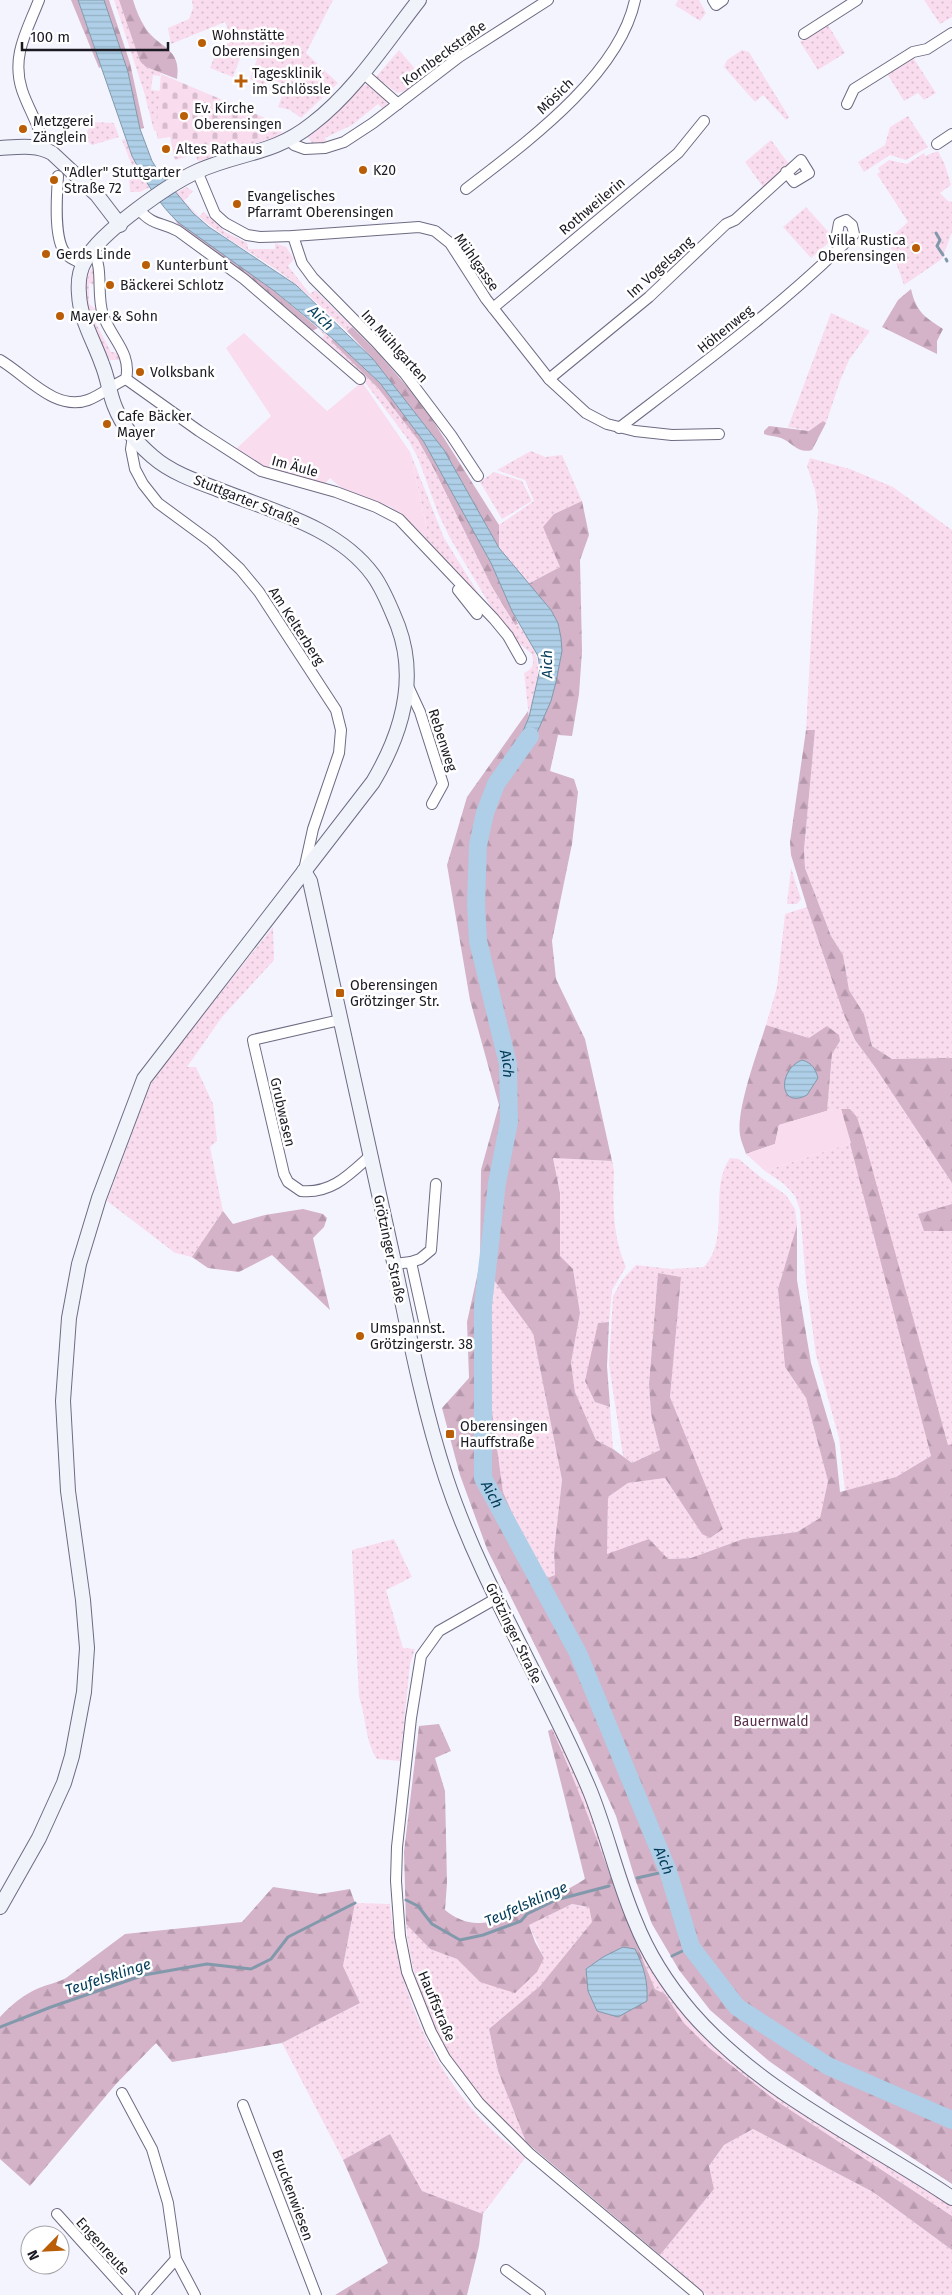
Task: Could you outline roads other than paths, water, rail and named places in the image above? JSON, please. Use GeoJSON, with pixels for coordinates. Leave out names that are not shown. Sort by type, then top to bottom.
{"type":"FeatureCollection","features":[{"type":"Feature","properties":{"kind":"main road","name":"Stuttgarter Straße"},"geometry":{"type":"LineString","coordinates":[[0,1907],[54,1809],[72,1756],[84,1692],[87,1648],[68,1490],[63,1401],[69,1318],[79,1264],[99,1198],[144,1078],[358,803],[385,761],[404,705],[407,684],[406,659],[401,635],[389,603],[373,575],[355,555],[335,539],[306,524],[173,470],[152,456],[133,436],[114,406],[104,366],[83,317],[79,280],[83,264],[93,250],[154,197],[197,171],[257,153],[289,140],[330,109],[419,0]]}},
{"type":"Feature","properties":{"kind":"main road"},"geometry":{"type":"LineString","coordinates":[[0,148],[44,148],[60,158],[86,183],[120,225]]}},
{"type":"Feature","properties":{"kind":"main road","name":"Grötzinger Straße"},"geometry":{"type":"LineString","coordinates":[[304,871],[310,880],[422,1390],[443,1468],[466,1532],[589,1789],[608,1839],[635,1923],[660,1970],[691,2011],[735,2056],[769,2082],[952,2198]]}},
{"type":"Feature","properties":{"kind":"street"},"geometry":{"type":"LineString","coordinates":[[39,0],[19,51],[18,71],[23,91],[42,133],[44,148]]}},
{"type":"Feature","properties":{"kind":"street","name":"Kornbeckstraße"},"geometry":{"type":"LineString","coordinates":[[362,72],[398,104],[459,57],[548,0]]}},
{"type":"Feature","properties":{"kind":"street","name":"Mösich"},"geometry":{"type":"LineString","coordinates":[[466,189],[563,109],[580,91],[615,46],[630,18],[635,0]]}},
{"type":"Feature","properties":{"kind":"street"},"geometry":{"type":"LineString","coordinates":[[713,0],[716,5],[723,0]]}},
{"type":"Feature","properties":{"kind":"street"},"geometry":{"type":"LineString","coordinates":[[804,34],[857,0]]}},
{"type":"Feature","properties":{"kind":"street"},"geometry":{"type":"LineString","coordinates":[[847,104],[854,89],[913,52],[927,49],[952,33]]}},
{"type":"Feature","properties":{"kind":"street"},"geometry":{"type":"LineString","coordinates":[[289,140],[294,145],[306,149],[325,148],[356,136],[398,104]]}},
{"type":"Feature","properties":{"kind":"street","name":"Rothweilerin"},"geometry":{"type":"LineString","coordinates":[[493,308],[678,153],[704,121]]}},
{"type":"Feature","properties":{"kind":"street"},"geometry":{"type":"LineString","coordinates":[[936,144],[952,134]]}},
{"type":"Feature","properties":{"kind":"street","name":"Mühlgasse"},"geometry":{"type":"LineString","coordinates":[[197,171],[215,214],[225,223],[247,234],[260,237],[293,236],[419,228],[435,231],[450,243],[493,308],[550,379],[586,412],[618,428],[672,435],[719,434]]}},
{"type":"Feature","properties":{"kind":"street","name":"Im Vogelsang"},"geometry":{"type":"LineString","coordinates":[[550,379],[649,297],[726,224],[735,220],[786,172]]}},
{"type":"Feature","properties":{"kind":"street"},"geometry":{"type":"LineString","coordinates":[[58,176],[56,216],[61,244],[65,254],[83,264]]}},
{"type":"Feature","properties":{"kind":"street"},"geometry":{"type":"LineString","coordinates":[[138,209],[148,220],[178,231],[244,278],[360,379]]}},
{"type":"Feature","properties":{"kind":"street","name":"Im Mühlgarten"},"geometry":{"type":"LineString","coordinates":[[293,236],[302,263],[312,278],[376,341],[405,374],[451,435],[478,476]]}},
{"type":"Feature","properties":{"kind":"street","name":"Höhenweg"},"geometry":{"type":"LineString","coordinates":[[618,428],[690,375],[805,282],[843,245]]}},
{"type":"Feature","properties":{"kind":"street"},"geometry":{"type":"LineString","coordinates":[[0,360],[49,394],[70,402],[88,400],[126,379],[128,362],[102,312],[99,264],[93,250]]}},
{"type":"Feature","properties":{"kind":"street","name":"Im Äule"},"geometry":{"type":"LineString","coordinates":[[126,379],[199,431],[261,471],[336,492],[394,516],[411,529],[446,570],[494,619],[508,636],[521,659]]}},
{"type":"Feature","properties":{"kind":"street","name":"Am Kelterberg"},"geometry":{"type":"LineString","coordinates":[[133,436],[131,449],[136,469],[143,484],[158,503],[211,542],[240,569],[259,592],[336,710],[342,730],[339,754],[313,829],[304,871]]}},
{"type":"Feature","properties":{"kind":"street","name":"Im Äule"},"geometry":{"type":"LineString","coordinates":[[446,570],[477,614]]}},
{"type":"Feature","properties":{"kind":"street","name":"Rebenweg"},"geometry":{"type":"LineString","coordinates":[[407,684],[420,712],[443,784],[432,804]]}},
{"type":"Feature","properties":{"kind":"street","name":"Grubwasen"},"geometry":{"type":"LineString","coordinates":[[340,1020],[253,1040],[254,1045],[280,1159],[288,1182],[301,1192],[329,1188],[344,1180],[370,1156]]}},
{"type":"Feature","properties":{"kind":"street"},"geometry":{"type":"LineString","coordinates":[[394,1264],[420,1259],[431,1250],[436,1184]]}},
{"type":"Feature","properties":{"kind":"street"},"geometry":{"type":"LineString","coordinates":[[411,1262],[425,1326]]}},
{"type":"Feature","properties":{"kind":"street","name":"Hauffstraße"},"geometry":{"type":"LineString","coordinates":[[497,1598],[439,1631],[421,1656],[411,1718],[397,1846],[396,1881],[400,1936],[407,1972],[431,2032],[445,2058],[479,2103],[529,2153],[698,2295]]}},
{"type":"Feature","properties":{"kind":"street"},"geometry":{"type":"LineString","coordinates":[[122,2093],[152,2149],[161,2174],[176,2259],[195,2295]]}},
{"type":"Feature","properties":{"kind":"street","name":"Bruckenwiesen"},"geometry":{"type":"LineString","coordinates":[[243,2104],[316,2295]]}},
{"type":"Feature","properties":{"kind":"street","name":"Engenreute"},"geometry":{"type":"LineString","coordinates":[[57,2214],[130,2295]]}},
{"type":"Feature","properties":{"kind":"street"},"geometry":{"type":"LineString","coordinates":[[144,2295],[176,2259]]}},
{"type":"Feature","properties":{"kind":"street"},"geometry":{"type":"LineString","coordinates":[[506,2270],[540,2295]]}},
{"type":"Feature","properties":{"kind":"water"},"geometry":{"type":"Polygon","coordinates":[[[78,0],[104,0],[128,72],[140,129],[152,161],[159,172],[193,213],[209,227],[296,285],[373,359],[444,450],[499,548],[551,610],[558,623],[562,651],[556,682],[551,701],[535,737],[518,755],[514,752],[529,717],[540,669],[538,656],[512,611],[491,563],[424,442],[380,383],[333,339],[273,290],[179,223],[165,208],[147,183],[132,156],[78,0]]]}},
{"type":"Feature","properties":{"kind":"water"},"geometry":{"type":"Polygon","coordinates":[[[802,1060],[813,1066],[818,1078],[807,1095],[798,1098],[791,1097],[785,1087],[785,1079],[794,1065],[802,1060]]]}},
{"type":"Feature","properties":{"kind":"water"},"geometry":{"type":"Polygon","coordinates":[[[623,1947],[635,1949],[646,1981],[647,2001],[618,2017],[597,2011],[588,1991],[586,1969],[603,1957],[623,1947]]]}},
{"type":"Feature","properties":{"kind":"waterway"},"geometry":{"type":"LineString","coordinates":[[936,233],[940,240],[937,246],[943,255]]}},
{"type":"Feature","properties":{"kind":"waterway","name":"Aich"},"geometry":{"type":"LineString","coordinates":[[530,736],[496,784],[485,813],[478,845],[476,904],[478,941],[508,1064],[509,1122],[497,1183],[483,1305],[483,1478],[578,1653],[668,1871],[691,1947],[737,2007],[828,2066],[952,2120]]}},
{"type":"Feature","properties":{"kind":"waterway","name":"Teufelsklinge"},"geometry":{"type":"LineString","coordinates":[[637,1878],[668,1871]]}},
{"type":"Feature","properties":{"kind":"waterway","name":"Teufelsklinge"},"geometry":{"type":"LineString","coordinates":[[406,1900],[418,1906],[432,1924],[460,1940],[483,1935],[521,1921],[527,1914],[556,1900],[609,1886]]}},
{"type":"Feature","properties":{"kind":"waterway","name":"Teufelsklinge"},"geometry":{"type":"LineString","coordinates":[[0,2027],[144,1975],[207,1964],[251,1969],[271,1959],[288,1937],[355,1903]]}},
{"type":"Feature","properties":{"kind":"waterway"},"geometry":{"type":"LineString","coordinates":[[672,1956],[691,1947]]}},
{"type":"Feature","properties":{"kind":"place","name":"Wohnstätte Oberensingen"},"geometry":{"type":"Point","coordinates":[202,43]}},
{"type":"Feature","properties":{"kind":"place","name":"Tagesklinik im Schlössle"},"geometry":{"type":"Point","coordinates":[241,81]}},
{"type":"Feature","properties":{"kind":"place","name":"Ev. Kirche Oberensingen"},"geometry":{"type":"Point","coordinates":[184,116]}},
{"type":"Feature","properties":{"kind":"place","name":"Metzgerei Zänglein"},"geometry":{"type":"Point","coordinates":[23,129]}},
{"type":"Feature","properties":{"kind":"place","name":"Altes Rathaus"},"geometry":{"type":"Point","coordinates":[166,149]}},
{"type":"Feature","properties":{"kind":"place","name":"K20"},"geometry":{"type":"Point","coordinates":[363,170]}},
{"type":"Feature","properties":{"kind":"place","name":"\"Adler\" Stuttgarter Straße 72"},"geometry":{"type":"Point","coordinates":[54,180]}},
{"type":"Feature","properties":{"kind":"place","name":"Evangelisches Pfarramt Oberensingen"},"geometry":{"type":"Point","coordinates":[237,204]}},
{"type":"Feature","properties":{"kind":"place","name":"Villa Rustica Oberensingen"},"geometry":{"type":"Point","coordinates":[916,248]}},
{"type":"Feature","properties":{"kind":"place","name":"Gerds Linde"},"geometry":{"type":"Point","coordinates":[46,254]}},
{"type":"Feature","properties":{"kind":"place","name":"Kunterbunt"},"geometry":{"type":"Point","coordinates":[146,265]}},
{"type":"Feature","properties":{"kind":"place","name":"Bäckerei Schlotz"},"geometry":{"type":"Point","coordinates":[110,285]}},
{"type":"Feature","properties":{"kind":"place","name":"Mayer & Sohn"},"geometry":{"type":"Point","coordinates":[60,316]}},
{"type":"Feature","properties":{"kind":"place","name":"Volksbank"},"geometry":{"type":"Point","coordinates":[140,372]}},
{"type":"Feature","properties":{"kind":"place","name":"Cafe Bäcker Mayer"},"geometry":{"type":"Point","coordinates":[107,424]}},
{"type":"Feature","properties":{"kind":"place","name":"Oberensingen Grötzinger Str."},"geometry":{"type":"Point","coordinates":[340,993]}},
{"type":"Feature","properties":{"kind":"place","name":"Umspannst. Grötzingerstr. 38"},"geometry":{"type":"Point","coordinates":[360,1336]}},
{"type":"Feature","properties":{"kind":"place","name":"Oberensingen Hauffstraße"},"geometry":{"type":"Point","coordinates":[450,1434]}},
{"type":"Feature","properties":{"kind":"park label","name":"Bauernwald"},"geometry":{"type":"Point","coordinates":[771,1721]}}]}
